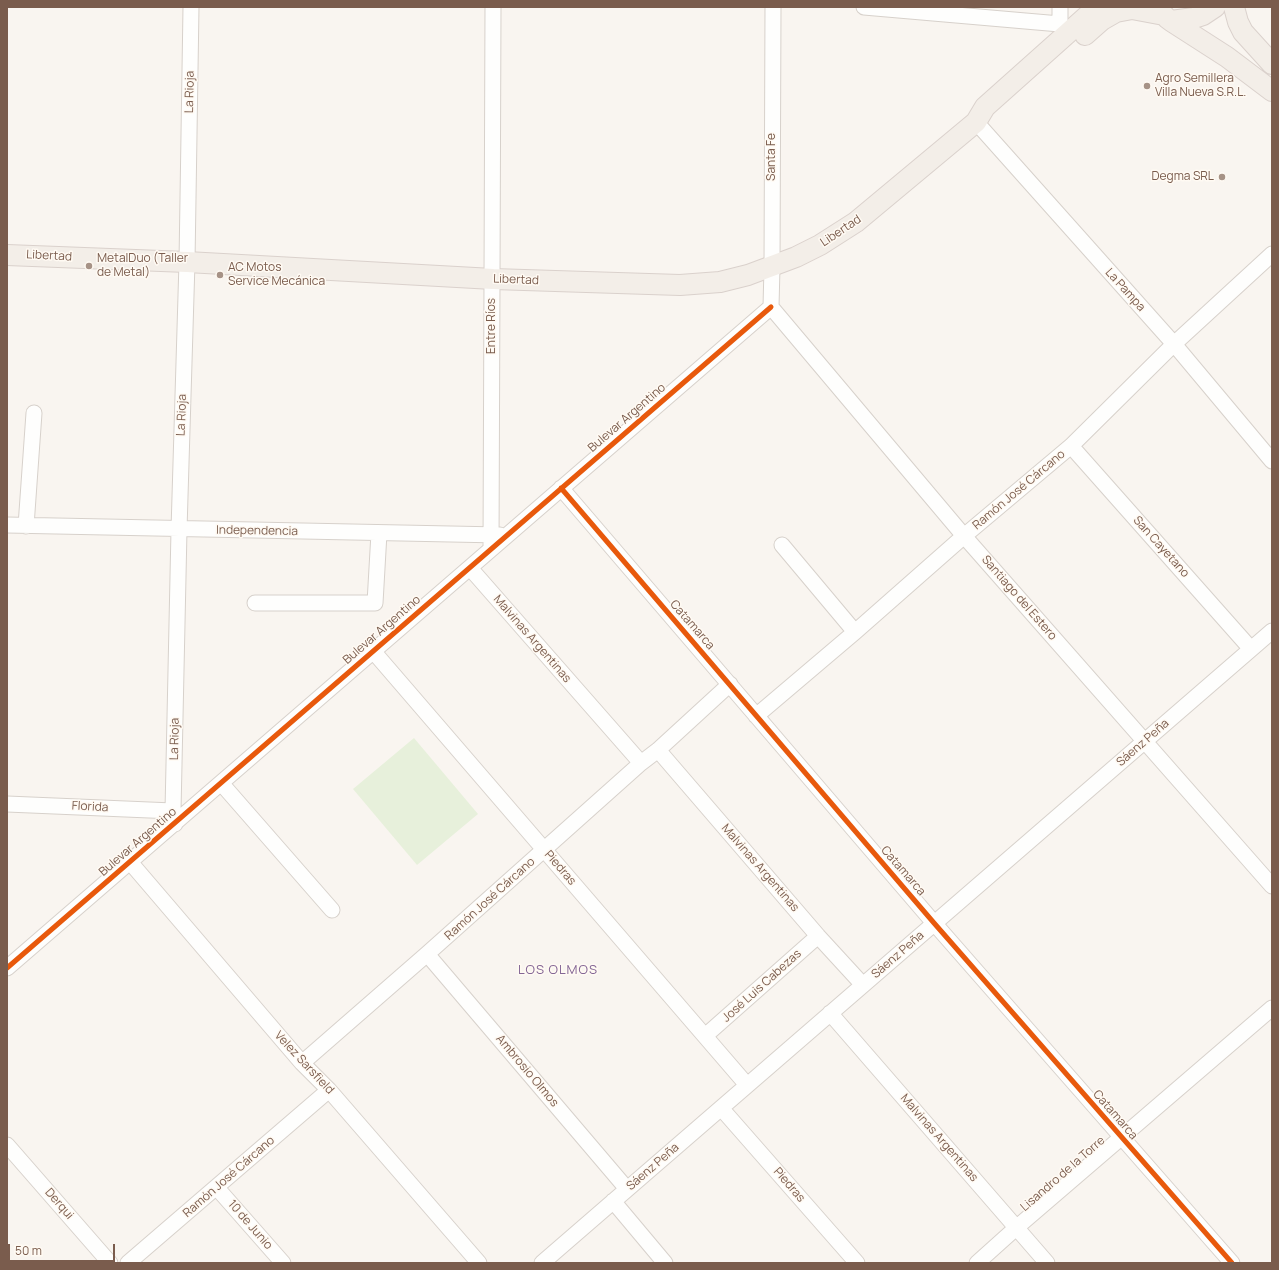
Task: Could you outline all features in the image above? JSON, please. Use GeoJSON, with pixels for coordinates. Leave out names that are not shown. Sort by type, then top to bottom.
{"type":"FeatureCollection","features":[{"type":"Feature","properties":{"kind":"main road","name":"Libertad"},"geometry":{"type":"LineString","coordinates":[[976,122],[985,107],[1063,29],[1097,7]]}},
{"type":"Feature","properties":{"kind":"main road"},"geometry":{"type":"LineString","coordinates":[[1162,15],[1194,18],[1203,15],[1215,7]]}},
{"type":"Feature","properties":{"kind":"main road"},"geometry":{"type":"LineString","coordinates":[[1234,7],[1238,22],[1243,32],[1272,64]]}},
{"type":"Feature","properties":{"kind":"main road","name":"Libertad"},"geometry":{"type":"LineString","coordinates":[[7,255],[187,262],[493,279],[680,286],[720,282],[772,267],[820,245],[850,226],[875,208],[976,122],[993,114],[1102,20],[1116,12],[1132,9],[1162,15]]}},
{"type":"Feature","properties":{"kind":"main road"},"geometry":{"type":"LineString","coordinates":[[1162,15],[1233,61],[1272,91]]}},
{"type":"Feature","properties":{"kind":"street","name":"La Rioja"},"geometry":{"type":"LineString","coordinates":[[174,817],[179,530],[187,262],[191,7]]}},
{"type":"Feature","properties":{"kind":"street","name":"Entre Ríos"},"geometry":{"type":"LineString","coordinates":[[491,542],[493,7]]}},
{"type":"Feature","properties":{"kind":"street","name":"Santa Fe"},"geometry":{"type":"LineString","coordinates":[[771,307],[773,7]]}},
{"type":"Feature","properties":{"kind":"street"},"geometry":{"type":"LineString","coordinates":[[864,7],[1063,29],[1060,7]]}},
{"type":"Feature","properties":{"kind":"street","name":"La Pampa"},"geometry":{"type":"LineString","coordinates":[[976,122],[1174,344],[1272,461]]}},
{"type":"Feature","properties":{"kind":"street","name":"Ramón José Cárcano"},"geometry":{"type":"LineString","coordinates":[[756,716],[855,632],[964,536],[1071,446],[1174,344],[1272,254]]}},
{"type":"Feature","properties":{"kind":"street","name":"Bulevar Argentino"},"geometry":{"type":"LineString","coordinates":[[507,535],[771,307]]}},
{"type":"Feature","properties":{"kind":"street","name":"Santiago del Estero"},"geometry":{"type":"LineString","coordinates":[[771,307],[964,536],[1272,886]]}},
{"type":"Feature","properties":{"kind":"street"},"geometry":{"type":"LineString","coordinates":[[26,526],[34,413]]}},
{"type":"Feature","properties":{"kind":"street","name":"San Cayetano"},"geometry":{"type":"LineString","coordinates":[[1071,446],[1251,649]]}},
{"type":"Feature","properties":{"kind":"street","name":"Catamarca"},"geometry":{"type":"LineString","coordinates":[[561,488],[934,923],[1232,1263]]}},
{"type":"Feature","properties":{"kind":"street","name":"Independencia"},"geometry":{"type":"LineString","coordinates":[[7,525],[379,534],[491,542],[507,535]]}},
{"type":"Feature","properties":{"kind":"street"},"geometry":{"type":"LineString","coordinates":[[255,603],[375,603],[379,534]]}},
{"type":"Feature","properties":{"kind":"street","name":"Bulevar Argentino"},"geometry":{"type":"LineString","coordinates":[[7,968],[130,862],[174,817],[221,783],[470,568],[491,542]]}},
{"type":"Feature","properties":{"kind":"street"},"geometry":{"type":"LineString","coordinates":[[782,545],[855,632]]}},
{"type":"Feature","properties":{"kind":"street","name":"Malvinas Argentinas"},"geometry":{"type":"LineString","coordinates":[[470,568],[641,763]]}},
{"type":"Feature","properties":{"kind":"street","name":"Sáenz Peña"},"geometry":{"type":"LineString","coordinates":[[542,1263],[1272,630]]}},
{"type":"Feature","properties":{"kind":"street","name":"Piedras"},"geometry":{"type":"LineString","coordinates":[[373,651],[747,1085]]}},
{"type":"Feature","properties":{"kind":"street","name":"Ramón José Cárcano"},"geometry":{"type":"LineString","coordinates":[[302,1063],[427,954],[641,763],[658,750],[730,684]]}},
{"type":"Feature","properties":{"kind":"street","name":"Malvinas Argentinas"},"geometry":{"type":"LineString","coordinates":[[658,750],[818,936],[863,985]]}},
{"type":"Feature","properties":{"kind":"street"},"geometry":{"type":"LineString","coordinates":[[221,783],[332,910]]}},
{"type":"Feature","properties":{"kind":"street","name":"Florida"},"geometry":{"type":"LineString","coordinates":[[7,804],[174,817]]}},
{"type":"Feature","properties":{"kind":"street","name":"Velez Sarsfield"},"geometry":{"type":"LineString","coordinates":[[130,862],[302,1063],[329,1090],[479,1263]]}},
{"type":"Feature","properties":{"kind":"street","name":"José Luis Cabezas"},"geometry":{"type":"LineString","coordinates":[[705,1036],[818,936]]}},
{"type":"Feature","properties":{"kind":"street","name":"Ambrosio Olmos"},"geometry":{"type":"LineString","coordinates":[[427,954],[627,1189]]}},
{"type":"Feature","properties":{"kind":"street","name":"Lisandro de la Torre"},"geometry":{"type":"LineString","coordinates":[[977,1263],[1272,1008]]}},
{"type":"Feature","properties":{"kind":"street","name":"Malvinas Argentinas"},"geometry":{"type":"LineString","coordinates":[[830,1013],[1047,1263]]}},
{"type":"Feature","properties":{"kind":"street","name":"Ramón José Cárcano"},"geometry":{"type":"LineString","coordinates":[[128,1263],[217,1188],[329,1090]]}},
{"type":"Feature","properties":{"kind":"street","name":"Piedras"},"geometry":{"type":"LineString","coordinates":[[721,1108],[857,1263]]}},
{"type":"Feature","properties":{"kind":"street","name":"Derqui"},"geometry":{"type":"LineString","coordinates":[[7,1145],[110,1263]]}},
{"type":"Feature","properties":{"kind":"street","name":"10 de Junio"},"geometry":{"type":"LineString","coordinates":[[217,1188],[283,1263]]}},
{"type":"Feature","properties":{"kind":"street"},"geometry":{"type":"LineString","coordinates":[[613,1201],[665,1263]]}},
{"type":"Feature","properties":{"kind":"green space"},"geometry":{"type":"Polygon","coordinates":[[[414,738],[478,814],[417,865],[353,789],[414,738]]]}},
{"type":"Feature","properties":{"kind":"cycle path"},"geometry":{"type":"LineString","coordinates":[[7,968],[771,307]]}},
{"type":"Feature","properties":{"kind":"cycle path"},"geometry":{"type":"LineString","coordinates":[[561,488],[934,923],[1232,1263]]}},
{"type":"Feature","properties":{"kind":"place","name":"Agro Semillera Villa Nueva S.R.L."},"geometry":{"type":"Point","coordinates":[1147,86]}},
{"type":"Feature","properties":{"kind":"place","name":"Degma SRL"},"geometry":{"type":"Point","coordinates":[1222,177]}},
{"type":"Feature","properties":{"kind":"place","name":"MetalDuo (Taller de Metal)"},"geometry":{"type":"Point","coordinates":[89,266]}},
{"type":"Feature","properties":{"kind":"place","name":"AC Motos Service Mecánica"},"geometry":{"type":"Point","coordinates":[220,275]}},
{"type":"Feature","properties":{"kind":"district","name":"LOS OLMOS"},"geometry":{"type":"Point","coordinates":[558,970]}}]}
